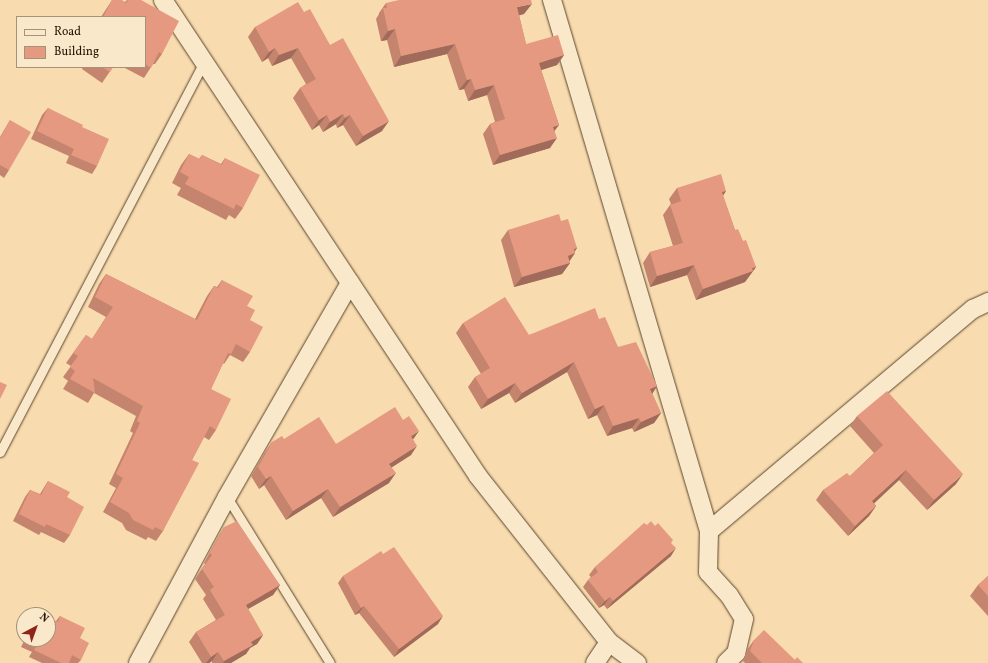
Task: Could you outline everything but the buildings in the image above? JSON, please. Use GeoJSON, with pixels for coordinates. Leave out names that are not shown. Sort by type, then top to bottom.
{"type":"FeatureCollection","features":[{"type":"Feature","properties":{"kind":"street"},"geometry":{"type":"LineString","coordinates":[[163,0],[478,476],[609,642],[636,663]]}},
{"type":"Feature","properties":{"kind":"street"},"geometry":{"type":"LineString","coordinates":[[552,0],[709,531],[708,572],[729,596],[744,619],[736,653],[726,663]]}},
{"type":"Feature","properties":{"kind":"street"},"geometry":{"type":"LineString","coordinates":[[138,663],[227,497],[350,283]]}},
{"type":"Feature","properties":{"kind":"street"},"geometry":{"type":"LineString","coordinates":[[709,531],[974,309],[988,302]]}},
{"type":"Feature","properties":{"kind":"street"},"geometry":{"type":"LineString","coordinates":[[595,663],[609,642]]}},
{"type":"Feature","properties":{"kind":"lane"},"geometry":{"type":"LineString","coordinates":[[0,452],[204,62]]}},
{"type":"Feature","properties":{"kind":"lane"},"geometry":{"type":"LineString","coordinates":[[227,497],[330,663]]}}]}
